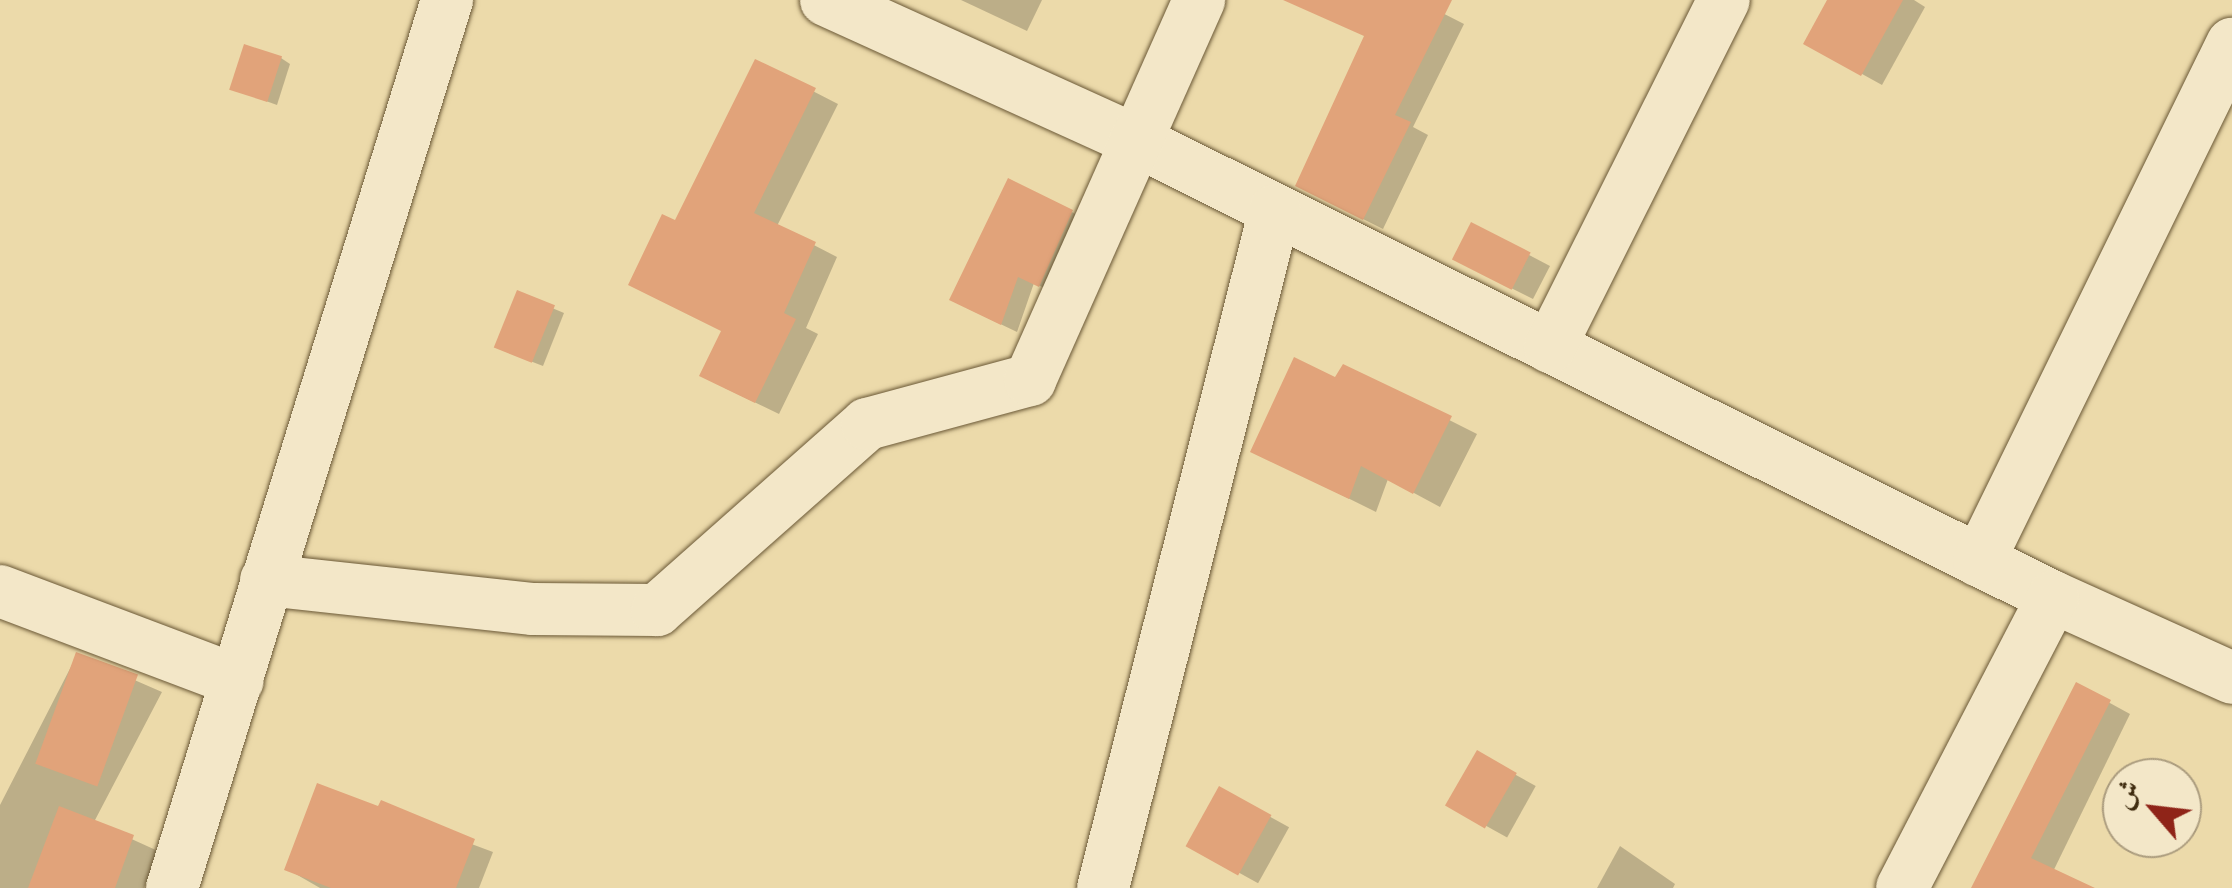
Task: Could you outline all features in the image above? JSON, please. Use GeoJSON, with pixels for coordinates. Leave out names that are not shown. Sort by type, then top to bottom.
{"type":"FeatureCollection","features":[{"type":"Feature","properties":{"kind":"street"},"geometry":{"type":"LineString","coordinates":[[172,888],[447,0]]}},
{"type":"Feature","properties":{"kind":"street"},"geometry":{"type":"LineString","coordinates":[[826,0],[1135,140],[1979,561],[2232,678]]}},
{"type":"Feature","properties":{"kind":"street"},"geometry":{"type":"LineString","coordinates":[[266,580],[532,609],[657,610],[867,424],[1030,380],[1199,0]]}},
{"type":"Feature","properties":{"kind":"street"},"geometry":{"type":"LineString","coordinates":[[1550,347],[1724,0]]}},
{"type":"Feature","properties":{"kind":"street"},"geometry":{"type":"LineString","coordinates":[[1979,561],[2232,44]]}},
{"type":"Feature","properties":{"kind":"street"},"geometry":{"type":"LineString","coordinates":[[1103,888],[1276,210]]}},
{"type":"Feature","properties":{"kind":"street"},"geometry":{"type":"LineString","coordinates":[[0,591],[238,680]]}},
{"type":"Feature","properties":{"kind":"street"},"geometry":{"type":"LineString","coordinates":[[1902,888],[2053,597]]}},
{"type":"Feature","properties":{"kind":"building"},"geometry":{"type":"Polygon","coordinates":[[[1283,0],[1452,0],[1395,115],[1411,122],[1363,220],[1295,186],[1364,36],[1283,0]]]}},
{"type":"Feature","properties":{"kind":"building"},"geometry":{"type":"Polygon","coordinates":[[[1827,0],[1903,0],[1861,76],[1803,44],[1827,0]]]}},
{"type":"Feature","properties":{"kind":"building"},"geometry":{"type":"Polygon","coordinates":[[[244,44],[282,56],[267,102],[229,90],[244,44]]]}},
{"type":"Feature","properties":{"kind":"building"},"geometry":{"type":"Polygon","coordinates":[[[755,59],[816,88],[754,213],[816,242],[784,313],[796,319],[755,403],[699,376],[721,331],[628,285],[662,214],[675,220],[755,59]]]}},
{"type":"Feature","properties":{"kind":"building"},"geometry":{"type":"Polygon","coordinates":[[[1008,178],[1073,210],[1039,287],[1018,277],[1001,325],[949,300],[1008,178]]]}},
{"type":"Feature","properties":{"kind":"building"},"geometry":{"type":"Polygon","coordinates":[[[1471,222],[1531,252],[1512,290],[1452,259],[1471,222]]]}},
{"type":"Feature","properties":{"kind":"building"},"geometry":{"type":"Polygon","coordinates":[[[517,290],[555,305],[532,363],[494,347],[517,290]]]}},
{"type":"Feature","properties":{"kind":"building"},"geometry":{"type":"Polygon","coordinates":[[[1294,357],[1335,377],[1343,364],[1452,416],[1413,494],[1361,466],[1349,499],[1250,452],[1294,357]]]}},
{"type":"Feature","properties":{"kind":"building"},"geometry":{"type":"Polygon","coordinates":[[[76,652],[138,675],[97,786],[35,764],[76,652]]]}},
{"type":"Feature","properties":{"kind":"building"},"geometry":{"type":"Polygon","coordinates":[[[2076,682],[2111,700],[2031,858],[2095,888],[1971,888],[2076,682]]]}},
{"type":"Feature","properties":{"kind":"building"},"geometry":{"type":"Polygon","coordinates":[[[1477,750],[1517,773],[1485,828],[1445,805],[1477,750]]]}},
{"type":"Feature","properties":{"kind":"building"},"geometry":{"type":"Polygon","coordinates":[[[317,783],[378,806],[381,800],[475,839],[456,888],[331,888],[284,870],[317,783]]]}},
{"type":"Feature","properties":{"kind":"building"},"geometry":{"type":"Polygon","coordinates":[[[1219,786],[1271,815],[1238,875],[1186,846],[1219,786]]]}},
{"type":"Feature","properties":{"kind":"building"},"geometry":{"type":"Polygon","coordinates":[[[59,806],[134,835],[115,888],[28,888],[59,806]]]}}]}
